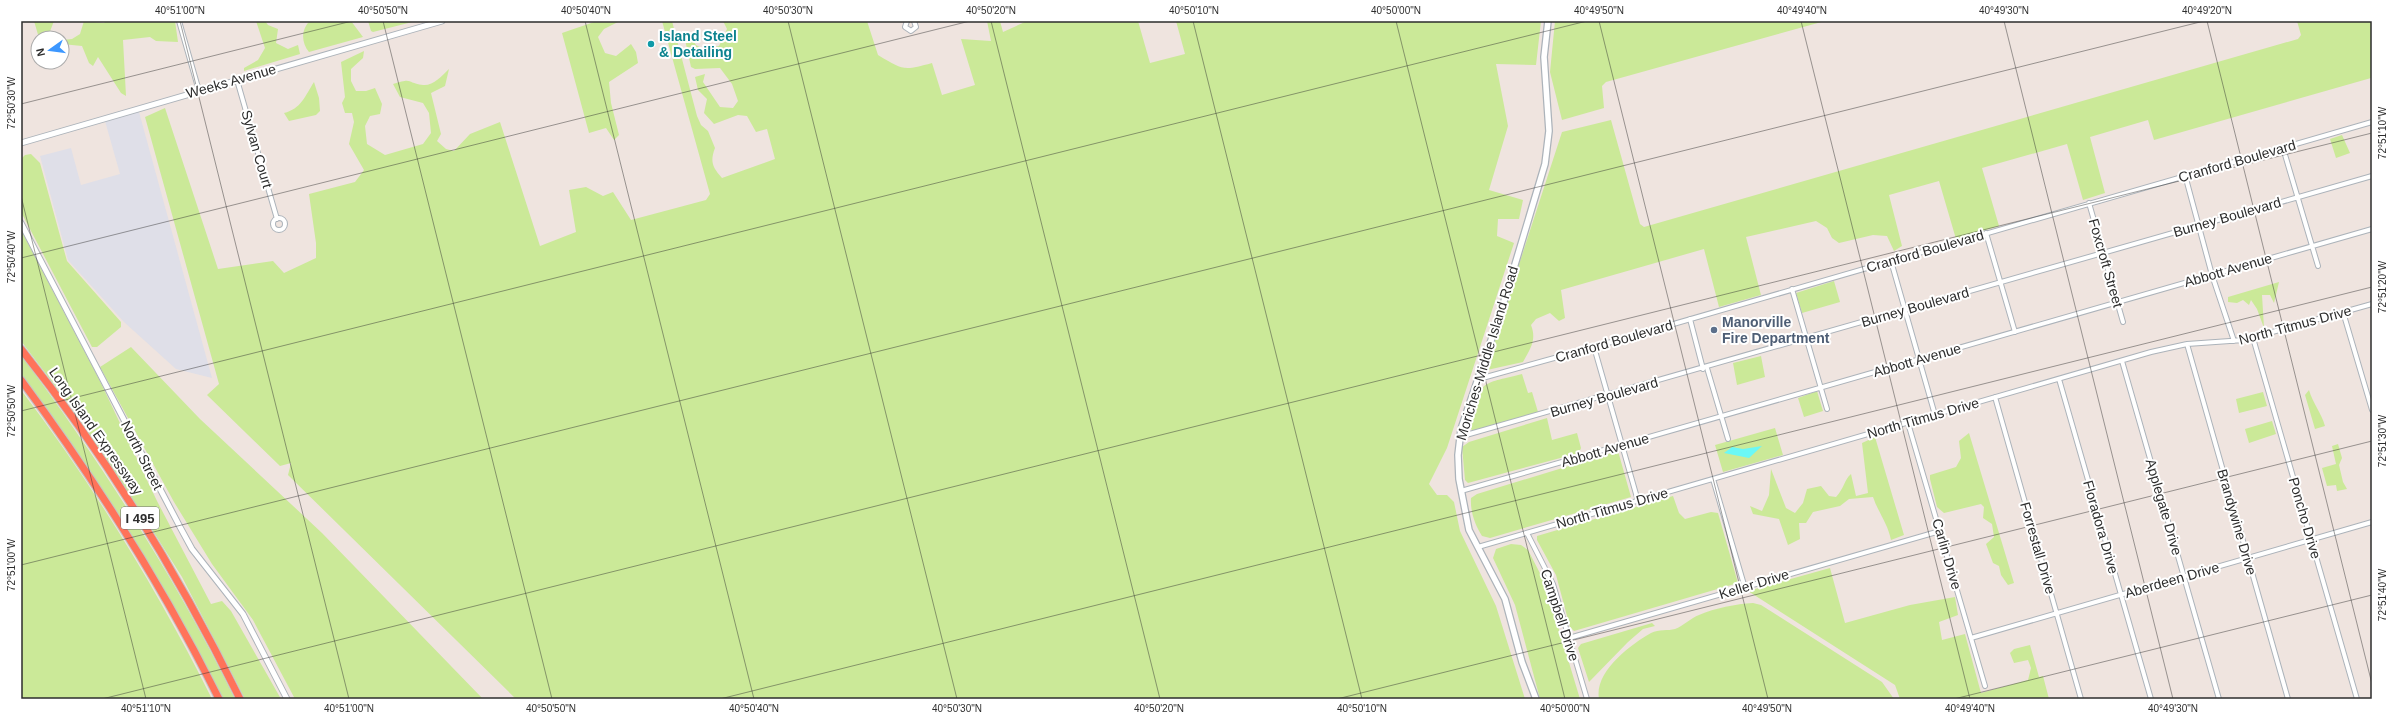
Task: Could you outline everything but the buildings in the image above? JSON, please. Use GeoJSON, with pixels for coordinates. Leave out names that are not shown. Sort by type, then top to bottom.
{"type":"FeatureCollection","features":[{"type":"Feature","properties":{"kind":"highway","name":"Long Island Expressway"},"geometry":{"type":"LineString","coordinates":[[21,349],[69,412],[137,513],[198,618],[240,699]]}},
{"type":"Feature","properties":{"kind":"highway","name":"I 495"},"geometry":{"type":"LineString","coordinates":[[21,380],[66,442],[121,524],[181,627],[219,699]]}},
{"type":"Feature","properties":{"kind":"main road","name":"Moriches-Middle Island Road"},"geometry":{"type":"LineString","coordinates":[[1536,699],[1522,662],[1505,599],[1469,530],[1458,469],[1459,437],[1545,164],[1549,130],[1544,58],[1548,21]]}},
{"type":"Feature","properties":{"kind":"street"},"geometry":{"type":"LineString","coordinates":[[179,21],[200,91]]}},
{"type":"Feature","properties":{"kind":"street","name":"Weeks Avenue"},"geometry":{"type":"LineString","coordinates":[[21,143],[430,23],[442,21]]}},
{"type":"Feature","properties":{"kind":"street"},"geometry":{"type":"LineString","coordinates":[[907,21],[905,27],[910,31],[916,27],[914,21]]}},
{"type":"Feature","properties":{"kind":"street","name":"Sylvan Court"},"geometry":{"type":"LineString","coordinates":[[237,80],[277,219]]}},
{"type":"Feature","properties":{"kind":"street","name":"Cranford Boulevard"},"geometry":{"type":"LineString","coordinates":[[1478,377],[1486,377],[1594,347],[2372,122]]}},
{"type":"Feature","properties":{"kind":"street"},"geometry":{"type":"LineString","coordinates":[[2283,148],[2318,266]]}},
{"type":"Feature","properties":{"kind":"street"},"geometry":{"type":"LineString","coordinates":[[2185,175],[2200,225],[2212,275],[2234,341]]}},
{"type":"Feature","properties":{"kind":"street","name":"Burney Boulevard"},"geometry":{"type":"LineString","coordinates":[[1459,437],[1466,437],[2372,176]]}},
{"type":"Feature","properties":{"kind":"street","name":"Foxcroft Street"},"geometry":{"type":"LineString","coordinates":[[2089,203],[2123,322]]}},
{"type":"Feature","properties":{"kind":"street","name":"North Street"},"geometry":{"type":"LineString","coordinates":[[21,223],[180,527],[195,553],[243,614],[287,699]]}},
{"type":"Feature","properties":{"kind":"street","name":"Abbott Avenue"},"geometry":{"type":"LineString","coordinates":[[1461,491],[2372,228]]}},
{"type":"Feature","properties":{"kind":"street"},"geometry":{"type":"LineString","coordinates":[[1986,233],[2015,332]]}},
{"type":"Feature","properties":{"kind":"street"},"geometry":{"type":"LineString","coordinates":[[1891,261],[1935,415]]}},
{"type":"Feature","properties":{"kind":"street"},"geometry":{"type":"LineString","coordinates":[[1792,289],[1827,409]]}},
{"type":"Feature","properties":{"kind":"street","name":"North Titmus Drive"},"geometry":{"type":"LineString","coordinates":[[1478,547],[2122,361],[2186,344],[2234,341],[2253,338],[2372,304]]}},
{"type":"Feature","properties":{"kind":"street"},"geometry":{"type":"LineString","coordinates":[[2343,312],[2372,410]]}},
{"type":"Feature","properties":{"kind":"street"},"geometry":{"type":"LineString","coordinates":[[1690,319],[1728,439]]}},
{"type":"Feature","properties":{"kind":"street","name":"Poncho Drive"},"geometry":{"type":"LineString","coordinates":[[2253,338],[2357,699]]}},
{"type":"Feature","properties":{"kind":"street","name":"Brandywine Drive"},"geometry":{"type":"LineString","coordinates":[[2186,344],[2288,699]]}},
{"type":"Feature","properties":{"kind":"street"},"geometry":{"type":"LineString","coordinates":[[1594,347],[1638,501]]}},
{"type":"Feature","properties":{"kind":"street","name":"Applegate Drive"},"geometry":{"type":"LineString","coordinates":[[2122,361],[2220,699]]}},
{"type":"Feature","properties":{"kind":"street","name":"Floradora Drive"},"geometry":{"type":"LineString","coordinates":[[2059,379],[2151,699]]}},
{"type":"Feature","properties":{"kind":"street","name":"Forrestall Drive"},"geometry":{"type":"LineString","coordinates":[[1995,397],[2081,699]]}},
{"type":"Feature","properties":{"kind":"street","name":"Carlin Drive"},"geometry":{"type":"LineString","coordinates":[[1908,423],[1985,686]]}},
{"type":"Feature","properties":{"kind":"street"},"geometry":{"type":"LineString","coordinates":[[1714,479],[1745,588]]}},
{"type":"Feature","properties":{"kind":"street","name":"Aberdeen Drive"},"geometry":{"type":"LineString","coordinates":[[1971,638],[2372,522]]}},
{"type":"Feature","properties":{"kind":"street","name":"Keller Drive"},"geometry":{"type":"LineString","coordinates":[[1569,638],[1940,531]]}},
{"type":"Feature","properties":{"kind":"street","name":"Campbell Drive"},"geometry":{"type":"LineString","coordinates":[[1527,533],[1550,576],[1587,699]]}},
{"type":"Feature","properties":{"kind":"shaded area"},"geometry":{"type":"Polygon","coordinates":[[[139,112],[212,378],[176,369],[124,322],[68,260],[40,156],[71,148],[81,185],[120,174],[105,121],[139,112]]]}},
{"type":"Feature","properties":{"kind":"green space"},"geometry":{"type":"Polygon","coordinates":[[[34,21],[54,21],[51,30],[37,30],[34,21]]]}},
{"type":"Feature","properties":{"kind":"green space"},"geometry":{"type":"Polygon","coordinates":[[[84,21],[104,23],[106,21],[175,21],[178,42],[156,41],[150,37],[123,40],[126,96],[121,93],[98,57],[93,66],[89,63],[82,46],[70,45],[70,39],[80,34],[84,21]]]}},
{"type":"Feature","properties":{"kind":"green space"},"geometry":{"type":"Polygon","coordinates":[[[256,21],[265,21],[268,25],[278,29],[276,43],[288,49],[298,45],[300,54],[244,71],[244,68],[258,60],[265,48],[256,21]]]}},
{"type":"Feature","properties":{"kind":"green space"},"geometry":{"type":"Polygon","coordinates":[[[310,21],[351,21],[363,37],[309,52],[303,40],[303,36],[305,28],[310,21]]]}},
{"type":"Feature","properties":{"kind":"green space"},"geometry":{"type":"Polygon","coordinates":[[[368,21],[416,21],[373,32],[371,31],[368,21]]]}},
{"type":"Feature","properties":{"kind":"green space"},"geometry":{"type":"Polygon","coordinates":[[[597,21],[620,21],[604,29],[598,37],[605,53],[616,56],[631,44],[636,52],[638,63],[609,82],[611,103],[619,135],[614,140],[606,128],[589,133],[562,33],[597,21]]]}},
{"type":"Feature","properties":{"kind":"green space"},"geometry":{"type":"Polygon","coordinates":[[[662,21],[672,21],[697,116],[701,125],[708,131],[715,148],[712,160],[714,167],[722,178],[775,159],[767,129],[756,132],[747,116],[738,115],[714,124],[704,113],[707,99],[698,90],[695,77],[705,74],[703,82],[720,107],[733,108],[738,101],[732,84],[720,68],[695,69],[691,67],[684,35],[691,37],[696,45],[703,49],[719,46],[727,29],[723,21],[867,21],[878,55],[893,64],[904,68],[932,63],[942,95],[975,85],[961,39],[991,41],[987,21],[1000,21],[1003,32],[1027,21],[1138,21],[1150,63],[1185,54],[1176,21],[1541,21],[1536,65],[1496,64],[1508,126],[1489,190],[1523,200],[1519,219],[1498,219],[1497,236],[1514,243],[1447,448],[1429,484],[1437,495],[1447,495],[1454,502],[1460,531],[1496,606],[1525,699],[516,699],[288,475],[291,463],[280,466],[207,395],[219,384],[145,117],[165,108],[218,269],[273,261],[284,273],[316,258],[316,243],[309,194],[355,182],[364,170],[349,144],[354,122],[352,113],[345,113],[342,103],[345,97],[341,62],[364,51],[363,58],[351,69],[351,81],[356,91],[366,91],[375,88],[382,104],[380,114],[370,116],[365,126],[367,144],[385,155],[423,144],[431,133],[429,113],[423,103],[400,97],[393,84],[410,81],[427,85],[437,80],[449,69],[445,86],[431,93],[441,134],[437,141],[446,149],[454,151],[470,134],[500,122],[540,246],[576,232],[569,190],[586,187],[603,196],[613,192],[631,220],[706,200],[710,194],[662,21]]]}},
{"type":"Feature","properties":{"kind":"green space"},"geometry":{"type":"Polygon","coordinates":[[[1555,21],[1825,21],[1606,82],[1602,86],[1604,108],[1562,120],[1550,72],[1555,21]]]}},
{"type":"Feature","properties":{"kind":"green space"},"geometry":{"type":"Polygon","coordinates":[[[2297,21],[2372,21],[2372,81],[2371,78],[2154,140],[2148,120],[2090,137],[2105,193],[2083,200],[2067,144],[1982,168],[1999,226],[1956,239],[1939,181],[1889,195],[1902,246],[1894,251],[1887,236],[1873,235],[1839,243],[1832,238],[1827,228],[1816,221],[1746,237],[1761,295],[1719,307],[1704,249],[1561,290],[1565,318],[1559,321],[1550,313],[1536,319],[1531,325],[1533,330],[1532,344],[1523,362],[1487,370],[1486,366],[1562,132],[1611,120],[1640,224],[1644,227],[2298,39],[2301,35],[2297,21]]]}},
{"type":"Feature","properties":{"kind":"green space"},"geometry":{"type":"Polygon","coordinates":[[[314,82],[319,98],[320,111],[316,115],[289,121],[284,113],[299,105],[314,82]]]}},
{"type":"Feature","properties":{"kind":"green space"},"geometry":{"type":"Polygon","coordinates":[[[2342,135],[2350,153],[2336,158],[2330,139],[2342,135]]]}},
{"type":"Feature","properties":{"kind":"green space"},"geometry":{"type":"Polygon","coordinates":[[[31,154],[40,163],[67,261],[121,322],[121,327],[97,347],[92,347],[21,212],[21,159],[25,155],[31,154]]]}},
{"type":"Feature","properties":{"kind":"green space"},"geometry":{"type":"Polygon","coordinates":[[[21,230],[99,379],[157,501],[211,604],[222,601],[231,611],[281,699],[245,699],[182,577],[69,404],[21,341],[21,230]]]}},
{"type":"Feature","properties":{"kind":"green space"},"geometry":{"type":"Polygon","coordinates":[[[1834,281],[1840,302],[1802,313],[1796,293],[1834,281]]]}},
{"type":"Feature","properties":{"kind":"green space"},"geometry":{"type":"Polygon","coordinates":[[[2279,282],[2274,303],[2270,295],[2262,295],[2264,328],[2257,309],[2251,300],[2249,305],[2243,300],[2237,303],[2228,302],[2228,297],[2279,282]]]}},
{"type":"Feature","properties":{"kind":"green space"},"geometry":{"type":"Polygon","coordinates":[[[131,347],[200,419],[322,533],[483,699],[295,699],[253,620],[212,564],[174,502],[100,367],[131,347]]]}},
{"type":"Feature","properties":{"kind":"green space"},"geometry":{"type":"Polygon","coordinates":[[[21,355],[80,438],[136,522],[188,609],[235,699],[223,699],[177,614],[129,532],[77,452],[21,374],[21,355]]]}},
{"type":"Feature","properties":{"kind":"green space"},"geometry":{"type":"Polygon","coordinates":[[[1761,356],[1765,377],[1737,385],[1733,363],[1761,356]]]}},
{"type":"Feature","properties":{"kind":"green space"},"geometry":{"type":"Polygon","coordinates":[[[1522,374],[1528,393],[1532,392],[1538,412],[1473,432],[1467,422],[1476,398],[1484,386],[1498,380],[1522,374]]]}},
{"type":"Feature","properties":{"kind":"green space"},"geometry":{"type":"Polygon","coordinates":[[[21,390],[48,426],[124,540],[170,619],[212,699],[21,699],[21,390]]]}},
{"type":"Feature","properties":{"kind":"green space"},"geometry":{"type":"Polygon","coordinates":[[[2309,390],[2325,426],[2315,429],[2305,395],[2309,390]]]}},
{"type":"Feature","properties":{"kind":"green space"},"geometry":{"type":"Polygon","coordinates":[[[1817,391],[1823,411],[1804,417],[1798,398],[1817,391]]]}},
{"type":"Feature","properties":{"kind":"green space"},"geometry":{"type":"Polygon","coordinates":[[[2263,392],[2267,406],[2239,413],[2236,399],[2263,392]]]}},
{"type":"Feature","properties":{"kind":"green space"},"geometry":{"type":"Polygon","coordinates":[[[1547,418],[1552,440],[1577,433],[1581,448],[1579,453],[1468,483],[1465,480],[1462,447],[1469,442],[1547,418]]]}},
{"type":"Feature","properties":{"kind":"green space"},"geometry":{"type":"Polygon","coordinates":[[[2272,421],[2276,434],[2249,443],[2245,429],[2272,421]]]}},
{"type":"Feature","properties":{"kind":"green space"},"geometry":{"type":"Polygon","coordinates":[[[1775,428],[1783,455],[1723,472],[1715,445],[1775,428]]]}},
{"type":"Feature","properties":{"kind":"green space"},"geometry":{"type":"Polygon","coordinates":[[[1969,433],[2014,583],[2008,585],[2001,575],[1999,566],[1993,563],[1986,544],[1994,537],[1992,524],[1983,518],[1984,507],[1981,504],[1944,513],[1937,507],[1930,475],[1956,467],[1961,458],[1959,441],[1969,433]]]}},
{"type":"Feature","properties":{"kind":"green space"},"geometry":{"type":"Polygon","coordinates":[[[1875,437],[1904,535],[1891,540],[1888,529],[1873,497],[1849,499],[1840,506],[1813,512],[1806,523],[1799,523],[1800,539],[1788,545],[1779,519],[1753,514],[1750,506],[1762,511],[1769,495],[1771,469],[1786,508],[1795,513],[1803,503],[1807,489],[1821,486],[1829,496],[1836,497],[1851,474],[1856,496],[1868,493],[1862,443],[1875,437]]]}},
{"type":"Feature","properties":{"kind":"green space"},"geometry":{"type":"Polygon","coordinates":[[[2338,444],[2342,458],[2339,465],[2343,482],[2347,489],[2337,491],[2336,485],[2327,486],[2322,468],[2336,464],[2332,446],[2338,444]]]}},
{"type":"Feature","properties":{"kind":"green space"},"geometry":{"type":"Polygon","coordinates":[[[1618,451],[1631,497],[1490,538],[1482,536],[1475,523],[1471,508],[1471,498],[1477,494],[1618,451]]]}},
{"type":"Feature","properties":{"kind":"green space"},"geometry":{"type":"Polygon","coordinates":[[[1673,496],[1679,513],[1685,519],[1711,512],[1718,513],[1738,583],[1574,631],[1570,627],[1556,575],[1537,540],[1537,536],[1673,496]]]}},
{"type":"Feature","properties":{"kind":"green space"},"geometry":{"type":"Polygon","coordinates":[[[1511,544],[1521,545],[1528,550],[1545,583],[1580,699],[1540,699],[1515,605],[1493,558],[1496,549],[1511,544]]]}},
{"type":"Feature","properties":{"kind":"green space"},"geometry":{"type":"Polygon","coordinates":[[[1830,568],[1845,623],[1910,605],[1955,597],[1958,615],[1939,622],[1942,640],[1965,634],[1981,693],[2028,680],[2031,668],[2028,660],[2014,663],[2010,653],[2014,649],[2030,645],[2039,677],[2043,676],[2049,699],[1900,699],[1895,685],[1748,591],[1830,568]]]}},
{"type":"Feature","properties":{"kind":"green space"},"geometry":{"type":"Polygon","coordinates":[[[1753,603],[1761,605],[1882,682],[1894,699],[1599,699],[1599,689],[1602,679],[1615,660],[1633,645],[1651,633],[1675,629],[1696,616],[1712,610],[1733,605],[1753,603]]]}},
{"type":"Feature","properties":{"kind":"green space"},"geometry":{"type":"Polygon","coordinates":[[[1652,623],[1655,626],[1643,629],[1628,642],[1589,682],[1578,648],[1581,644],[1652,623]]]}},
{"type":"Feature","properties":{"kind":"water"},"geometry":{"type":"Polygon","coordinates":[[[1762,446],[1749,458],[1724,453],[1732,447],[1743,449],[1762,446]]]}},
{"type":"Feature","properties":{"kind":"place","name":"Island Steel & Detailing"},"geometry":{"type":"Point","coordinates":[651,44]}},
{"type":"Feature","properties":{"kind":"place","name":"Manorville Fire Department"},"geometry":{"type":"Point","coordinates":[1714,330]}}]}
